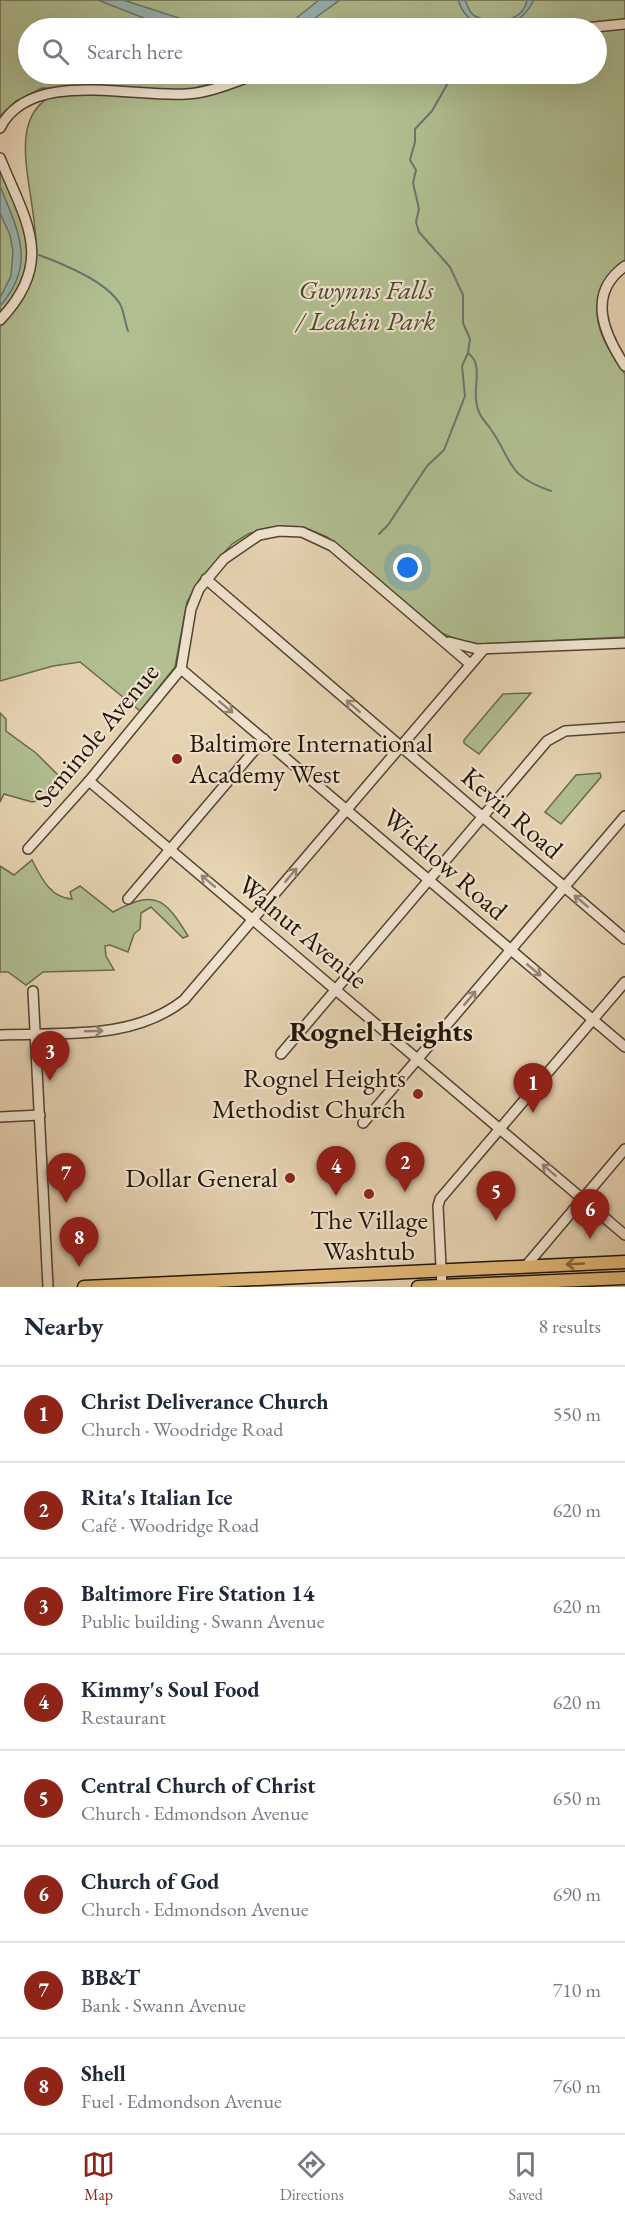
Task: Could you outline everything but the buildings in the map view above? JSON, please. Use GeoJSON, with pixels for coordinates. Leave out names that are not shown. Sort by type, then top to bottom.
{"type":"FeatureCollection","features":[{"type":"Feature","properties":{"kind":"main road"},"geometry":{"type":"LineString","coordinates":[[84,1287],[625,1262]]}},
{"type":"Feature","properties":{"kind":"main road"},"geometry":{"type":"LineString","coordinates":[[418,1287],[625,1278]]}},
{"type":"Feature","properties":{"kind":"street"},"geometry":{"type":"LineString","coordinates":[[607,26],[625,24]]}},
{"type":"Feature","properties":{"kind":"street"},"geometry":{"type":"LineString","coordinates":[[0,128],[21,105],[49,92],[189,94],[223,84]]}},
{"type":"Feature","properties":{"kind":"street"},"geometry":{"type":"LineString","coordinates":[[0,158],[29,229],[32,261],[25,290],[0,320]]}},
{"type":"Feature","properties":{"kind":"street"},"geometry":{"type":"LineString","coordinates":[[625,266],[607,287],[602,310],[609,343],[625,366]]}},
{"type":"Feature","properties":{"kind":"street","name":"Seminole Avenue"},"geometry":{"type":"LineString","coordinates":[[28,849],[89,781],[181,669],[191,609],[206,579],[224,559],[248,540],[269,532],[302,532],[332,546],[470,664]]}},
{"type":"Feature","properties":{"kind":"street","name":"Kevin Road"},"geometry":{"type":"LineString","coordinates":[[206,579],[625,939]]}},
{"type":"Feature","properties":{"kind":"street"},"geometry":{"type":"LineString","coordinates":[[442,638],[461,647],[484,649],[625,643]]}},
{"type":"Feature","properties":{"kind":"street"},"geometry":{"type":"LineString","coordinates":[[0,1035],[119,1030],[161,1016],[188,995],[484,649]]}},
{"type":"Feature","properties":{"kind":"street","name":"Wicklow Road"},"geometry":{"type":"LineString","coordinates":[[181,669],[625,1047]]}},
{"type":"Feature","properties":{"kind":"street"},"geometry":{"type":"LineString","coordinates":[[281,1054],[552,736],[573,730],[625,727]]}},
{"type":"Feature","properties":{"kind":"street"},"geometry":{"type":"LineString","coordinates":[[128,899],[264,739]]}},
{"type":"Feature","properties":{"kind":"street","name":"Walnut Avenue"},"geometry":{"type":"LineString","coordinates":[[89,781],[625,1235]]}},
{"type":"Feature","properties":{"kind":"street"},"geometry":{"type":"LineString","coordinates":[[363,1123],[625,816]]}},
{"type":"Feature","properties":{"kind":"street"},"geometry":{"type":"LineString","coordinates":[[442,1286],[440,1199],[625,982]]}},
{"type":"Feature","properties":{"kind":"street"},"geometry":{"type":"LineString","coordinates":[[33,991],[48,1287]]}},
{"type":"Feature","properties":{"kind":"street"},"geometry":{"type":"LineString","coordinates":[[0,1117],[40,1115]]}},
{"type":"Feature","properties":{"kind":"street"},"geometry":{"type":"LineString","coordinates":[[525,1267],[625,1149]]}},
{"type":"Feature","properties":{"kind":"green space"},"geometry":{"type":"Polygon","coordinates":[[[0,0],[625,0],[625,19],[607,22],[607,18],[18,18],[18,84],[208,84],[187,90],[42,88],[16,101],[0,116],[0,0]]]}},
{"type":"Feature","properties":{"kind":"green space","name":"Gwynns Falls / Leakin Park"},"geometry":{"type":"Polygon","coordinates":[[[625,27],[625,260],[606,280],[597,308],[605,342],[625,374],[625,637],[480,644],[462,642],[442,633],[327,537],[303,527],[267,528],[248,534],[232,544],[199,580],[187,602],[175,667],[140,711],[80,662],[53,666],[0,681],[0,324],[29,285],[35,266],[35,233],[26,162],[26,141],[29,122],[39,106],[55,94],[203,94],[234,84],[607,84],[607,29],[625,27]]]}},
{"type":"Feature","properties":{"kind":"green space"},"geometry":{"type":"Polygon","coordinates":[[[0,168],[24,225],[28,258],[15,293],[0,313],[0,168]]]}},
{"type":"Feature","properties":{"kind":"green space"},"geometry":{"type":"Polygon","coordinates":[[[531,693],[479,754],[464,743],[464,740],[503,694],[531,693]]]}},
{"type":"Feature","properties":{"kind":"green space"},"geometry":{"type":"Polygon","coordinates":[[[0,713],[6,719],[6,731],[36,753],[58,775],[51,798],[32,802],[4,794],[0,802],[0,713]]]}},
{"type":"Feature","properties":{"kind":"green space"},"geometry":{"type":"Polygon","coordinates":[[[600,773],[601,777],[561,824],[545,812],[576,775],[600,773]]]}},
{"type":"Feature","properties":{"kind":"green space"},"geometry":{"type":"Polygon","coordinates":[[[32,860],[47,886],[64,898],[72,899],[70,892],[80,886],[113,912],[139,901],[149,899],[158,901],[172,913],[188,936],[183,938],[151,907],[141,913],[140,929],[134,934],[128,952],[110,945],[105,946],[106,956],[114,970],[43,972],[26,985],[8,972],[0,972],[0,866],[14,875],[32,860]]]}},
{"type":"Feature","properties":{"kind":"water"},"geometry":{"type":"Polygon","coordinates":[[[98,0],[123,0],[179,18],[144,18],[98,0]]]}},
{"type":"Feature","properties":{"kind":"water"},"geometry":{"type":"Polygon","coordinates":[[[319,0],[340,0],[315,18],[296,18],[319,0]]]}},
{"type":"Feature","properties":{"kind":"water"},"geometry":{"type":"Polygon","coordinates":[[[458,0],[465,0],[470,11],[480,18],[470,18],[464,13],[458,0]]]}},
{"type":"Feature","properties":{"kind":"water"},"geometry":{"type":"Polygon","coordinates":[[[527,0],[534,0],[519,18],[513,18],[524,8],[527,0]]]}},
{"type":"Feature","properties":{"kind":"water"},"geometry":{"type":"Polygon","coordinates":[[[0,186],[18,233],[21,261],[18,276],[11,291],[0,306],[0,298],[11,276],[13,251],[10,235],[0,213],[0,186]]]}},
{"type":"Feature","properties":{"kind":"waterway"},"geometry":{"type":"LineString","coordinates":[[379,534],[388,525],[427,466],[444,450],[465,396],[462,366],[468,353],[470,339],[463,323],[463,295],[450,267],[419,232],[416,222],[419,209],[413,183],[416,170],[410,160],[415,142],[415,129],[432,111],[447,84]]}},
{"type":"Feature","properties":{"kind":"waterway"},"geometry":{"type":"LineString","coordinates":[[39,255],[83,274],[105,288],[120,304],[128,331]]}},
{"type":"Feature","properties":{"kind":"waterway"},"geometry":{"type":"LineString","coordinates":[[468,353],[473,358],[477,369],[476,400],[481,416],[518,473],[525,479],[551,491]]}},
{"type":"Feature","properties":{"kind":"place","name":"Baltimore International Academy West"},"geometry":{"type":"Point","coordinates":[177,759]}},
{"type":"Feature","properties":{"kind":"place","name":"Baltimore Fire Station 14"},"geometry":{"type":"Point","coordinates":[50,1081]}},
{"type":"Feature","properties":{"kind":"place","name":"Rognel Heights Methodist Church"},"geometry":{"type":"Point","coordinates":[418,1094]}},
{"type":"Feature","properties":{"kind":"place","name":"Christ Deliverance Church"},"geometry":{"type":"Point","coordinates":[533,1113]}},
{"type":"Feature","properties":{"kind":"place","name":"Dollar General"},"geometry":{"type":"Point","coordinates":[290,1178]}},
{"type":"Feature","properties":{"kind":"place","name":"Rita's Italian Ice"},"geometry":{"type":"Point","coordinates":[405,1192]}},
{"type":"Feature","properties":{"kind":"place","name":"The Village Washtub"},"geometry":{"type":"Point","coordinates":[369,1194]}},
{"type":"Feature","properties":{"kind":"place","name":"Kimmy's Soul Food"},"geometry":{"type":"Point","coordinates":[336,1196]}},
{"type":"Feature","properties":{"kind":"place","name":"BB&T"},"geometry":{"type":"Point","coordinates":[66,1203]}},
{"type":"Feature","properties":{"kind":"place","name":"Central Church of Christ"},"geometry":{"type":"Point","coordinates":[496,1221]}},
{"type":"Feature","properties":{"kind":"place","name":"Church of God"},"geometry":{"type":"Point","coordinates":[590,1239]}},
{"type":"Feature","properties":{"kind":"place","name":"Shell"},"geometry":{"type":"Point","coordinates":[79,1267]}},
{"type":"Feature","properties":{"kind":"district","name":"Rognel Heights"},"geometry":{"type":"Point","coordinates":[381,1031]}}]}
